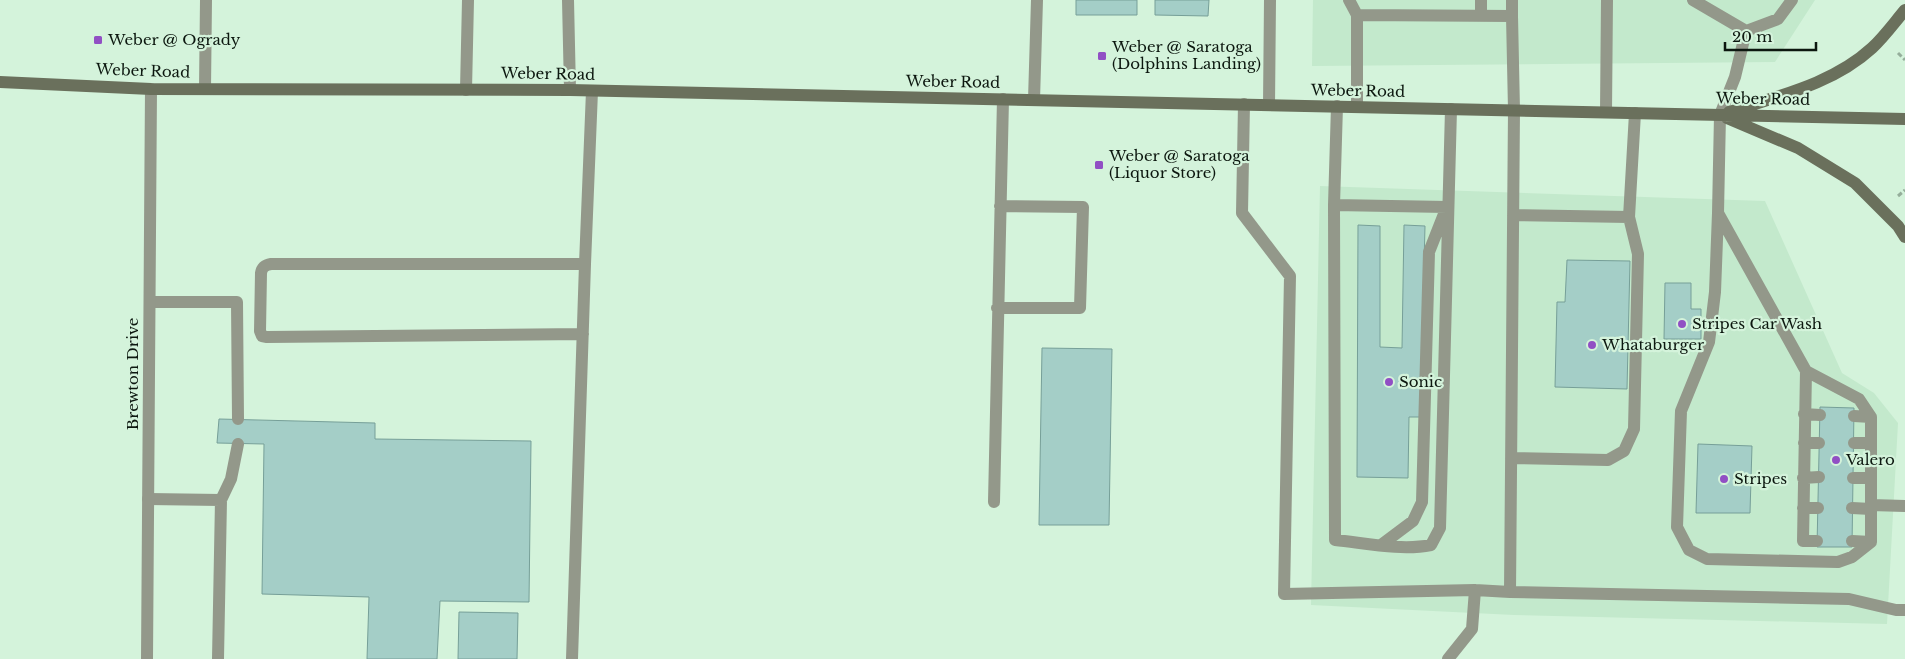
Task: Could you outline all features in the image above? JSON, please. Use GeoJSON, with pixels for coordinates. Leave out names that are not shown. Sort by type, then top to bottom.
{"type":"FeatureCollection","features":[{"type":"Feature","properties":{"kind":"main road"},"geometry":{"type":"LineString","coordinates":[[1720,115],[1803,88],[1846,68],[1873,48],[1905,10]]}},
{"type":"Feature","properties":{"kind":"main road","name":"Weber Road"},"geometry":{"type":"LineString","coordinates":[[0,82],[151,89],[592,90],[1905,118]]}},
{"type":"Feature","properties":{"kind":"main road"},"geometry":{"type":"LineString","coordinates":[[1720,115],[1798,148],[1854,183],[1898,226],[1905,237]]}},
{"type":"Feature","properties":{"kind":"street"},"geometry":{"type":"LineString","coordinates":[[205,89],[206,0]]}},
{"type":"Feature","properties":{"kind":"street"},"geometry":{"type":"LineString","coordinates":[[466,90],[468,0]]}},
{"type":"Feature","properties":{"kind":"street"},"geometry":{"type":"LineString","coordinates":[[568,0],[570,90]]}},
{"type":"Feature","properties":{"kind":"street"},"geometry":{"type":"LineString","coordinates":[[1034,100],[1037,0]]}},
{"type":"Feature","properties":{"kind":"street"},"geometry":{"type":"LineString","coordinates":[[1269,105],[1270,0]]}},
{"type":"Feature","properties":{"kind":"street"},"geometry":{"type":"LineString","coordinates":[[1349,0],[1357,15],[1357,107]]}},
{"type":"Feature","properties":{"kind":"street"},"geometry":{"type":"LineString","coordinates":[[1481,0],[1481,16]]}},
{"type":"Feature","properties":{"kind":"street"},"geometry":{"type":"LineString","coordinates":[[1510,592],[1514,110],[1512,0]]}},
{"type":"Feature","properties":{"kind":"street"},"geometry":{"type":"LineString","coordinates":[[1606,112],[1607,0]]}},
{"type":"Feature","properties":{"kind":"street"},"geometry":{"type":"LineString","coordinates":[[1693,0],[1746,31]]}},
{"type":"Feature","properties":{"kind":"street"},"geometry":{"type":"LineString","coordinates":[[1746,31],[1778,19],[1792,0]]}},
{"type":"Feature","properties":{"kind":"street"},"geometry":{"type":"LineString","coordinates":[[1357,15],[1512,16]]}},
{"type":"Feature","properties":{"kind":"street"},"geometry":{"type":"LineString","coordinates":[[1746,31],[1735,77],[1720,115],[1715,292],[1709,342],[1681,411],[1677,527],[1689,550],[1707,558],[1838,562],[1852,558],[1870,542],[1871,417],[1859,399],[1806,371]]}},
{"type":"Feature","properties":{"kind":"street","name":"Brewton Drive"},"geometry":{"type":"LineString","coordinates":[[147,659],[151,89]]}},
{"type":"Feature","properties":{"kind":"street"},"geometry":{"type":"LineString","coordinates":[[572,659],[592,90]]}},
{"type":"Feature","properties":{"kind":"street"},"geometry":{"type":"LineString","coordinates":[[994,502],[1003,99]]}},
{"type":"Feature","properties":{"kind":"street"},"geometry":{"type":"LineString","coordinates":[[1244,104],[1242,213],[1290,276],[1284,594],[1475,590],[1849,599],[1896,610],[1905,610]]}},
{"type":"Feature","properties":{"kind":"street"},"geometry":{"type":"LineString","coordinates":[[1337,106],[1334,205],[1335,540],[1420,547],[1431,544],[1440,528],[1450,109]]}},
{"type":"Feature","properties":{"kind":"street"},"geometry":{"type":"LineString","coordinates":[[1511,458],[1608,460],[1624,451],[1634,428],[1638,254],[1629,217],[1635,113]]}},
{"type":"Feature","properties":{"kind":"street"},"geometry":{"type":"LineString","coordinates":[[1334,205],[1447,207]]}},
{"type":"Feature","properties":{"kind":"street"},"geometry":{"type":"LineString","coordinates":[[997,308],[1080,308],[1083,207],[1000,206]]}},
{"type":"Feature","properties":{"kind":"street"},"geometry":{"type":"LineString","coordinates":[[1381,545],[1413,522],[1422,502],[1429,252],[1447,207]]}},
{"type":"Feature","properties":{"kind":"street"},"geometry":{"type":"LineString","coordinates":[[1718,213],[1806,371],[1802,561]]}},
{"type":"Feature","properties":{"kind":"street"},"geometry":{"type":"LineString","coordinates":[[1513,214],[1629,217]]}},
{"type":"Feature","properties":{"kind":"street"},"geometry":{"type":"LineString","coordinates":[[583,334],[267,337],[262,336],[260,331],[260,302],[262,268],[265,265],[271,264],[585,264]]}},
{"type":"Feature","properties":{"kind":"street"},"geometry":{"type":"LineString","coordinates":[[150,302],[260,302]]}},
{"type":"Feature","properties":{"kind":"street"},"geometry":{"type":"LineString","coordinates":[[237,302],[238,419]]}},
{"type":"Feature","properties":{"kind":"street"},"geometry":{"type":"LineString","coordinates":[[1804,414],[1820,415]]}},
{"type":"Feature","properties":{"kind":"street"},"geometry":{"type":"LineString","coordinates":[[1854,416],[1871,417]]}},
{"type":"Feature","properties":{"kind":"street"},"geometry":{"type":"LineString","coordinates":[[1804,443],[1819,443]]}},
{"type":"Feature","properties":{"kind":"street"},"geometry":{"type":"LineString","coordinates":[[1854,443],[1872,443]]}},
{"type":"Feature","properties":{"kind":"street"},"geometry":{"type":"LineString","coordinates":[[218,659],[221,500],[231,479],[238,444]]}},
{"type":"Feature","properties":{"kind":"street"},"geometry":{"type":"LineString","coordinates":[[1803,478],[1819,477]]}},
{"type":"Feature","properties":{"kind":"street"},"geometry":{"type":"LineString","coordinates":[[1853,478],[1871,478]]}},
{"type":"Feature","properties":{"kind":"street"},"geometry":{"type":"LineString","coordinates":[[148,499],[221,500]]}},
{"type":"Feature","properties":{"kind":"street"},"geometry":{"type":"LineString","coordinates":[[1852,508],[1905,506]]}},
{"type":"Feature","properties":{"kind":"street"},"geometry":{"type":"LineString","coordinates":[[1803,508],[1818,508]]}},
{"type":"Feature","properties":{"kind":"street"},"geometry":{"type":"LineString","coordinates":[[1803,541],[1817,541]]}},
{"type":"Feature","properties":{"kind":"street"},"geometry":{"type":"LineString","coordinates":[[1852,541],[1870,542]]}},
{"type":"Feature","properties":{"kind":"street"},"geometry":{"type":"LineString","coordinates":[[1448,659],[1472,629],[1475,590]]}},
{"type":"Feature","properties":{"kind":"shaded area"},"geometry":{"type":"Polygon","coordinates":[[[1313,0],[1815,0],[1775,62],[1312,66],[1313,0]]]}},
{"type":"Feature","properties":{"kind":"shaded area"},"geometry":{"type":"Polygon","coordinates":[[[1320,186],[1765,201],[1842,373],[1874,393],[1898,423],[1887,624],[1514,615],[1311,605],[1320,186]]]}},
{"type":"Feature","properties":{"kind":"building"},"geometry":{"type":"Polygon","coordinates":[[[1076,0],[1137,0],[1137,15],[1076,15],[1076,0]]]}},
{"type":"Feature","properties":{"kind":"building"},"geometry":{"type":"Polygon","coordinates":[[[1155,0],[1209,0],[1208,16],[1155,15],[1155,0]]]}},
{"type":"Feature","properties":{"kind":"building","name":"Sonic"},"geometry":{"type":"Polygon","coordinates":[[[1358,225],[1380,226],[1380,347],[1402,348],[1404,225],[1425,226],[1420,417],[1409,417],[1408,478],[1357,477],[1358,225]]]}},
{"type":"Feature","properties":{"kind":"building","name":"Whataburger"},"geometry":{"type":"Polygon","coordinates":[[[1567,260],[1630,261],[1627,389],[1555,387],[1557,302],[1565,302],[1567,260]]]}},
{"type":"Feature","properties":{"kind":"building","name":"Stripes Car Wash"},"geometry":{"type":"Polygon","coordinates":[[[1665,283],[1691,283],[1691,309],[1701,309],[1701,339],[1664,339],[1665,283]]]}},
{"type":"Feature","properties":{"kind":"building"},"geometry":{"type":"Polygon","coordinates":[[[1042,348],[1112,349],[1109,525],[1039,525],[1042,348]]]}},
{"type":"Feature","properties":{"kind":"building","name":"Valero"},"geometry":{"type":"Polygon","coordinates":[[[1820,407],[1854,408],[1852,547],[1817,547],[1820,407]]]}},
{"type":"Feature","properties":{"kind":"building"},"geometry":{"type":"Polygon","coordinates":[[[219,419],[375,423],[375,439],[531,441],[529,602],[440,601],[437,659],[367,659],[369,597],[262,594],[264,444],[217,443],[219,419]]]}},
{"type":"Feature","properties":{"kind":"building","name":"Stripes"},"geometry":{"type":"Polygon","coordinates":[[[1698,444],[1752,446],[1750,513],[1696,513],[1698,444]]]}},
{"type":"Feature","properties":{"kind":"building"},"geometry":{"type":"Polygon","coordinates":[[[459,612],[518,613],[517,659],[458,659],[459,612]]]}},
{"type":"Feature","properties":{"kind":"place","name":"Weber @ Ogrady"},"geometry":{"type":"Point","coordinates":[98,40]}},
{"type":"Feature","properties":{"kind":"place","name":"Weber @ Saratoga (Dolphins Landing)"},"geometry":{"type":"Point","coordinates":[1102,56]}},
{"type":"Feature","properties":{"kind":"place","name":"Weber @ Saratoga (Liquor Store)"},"geometry":{"type":"Point","coordinates":[1099,165]}},
{"type":"Feature","properties":{"kind":"place","name":"Stripes Car Wash"},"geometry":{"type":"Point","coordinates":[1682,324]}},
{"type":"Feature","properties":{"kind":"place","name":"Whataburger"},"geometry":{"type":"Point","coordinates":[1592,345]}},
{"type":"Feature","properties":{"kind":"place","name":"Sonic"},"geometry":{"type":"Point","coordinates":[1389,382]}},
{"type":"Feature","properties":{"kind":"place","name":"Valero"},"geometry":{"type":"Point","coordinates":[1836,460]}},
{"type":"Feature","properties":{"kind":"place","name":"Stripes"},"geometry":{"type":"Point","coordinates":[1724,479]}}]}
